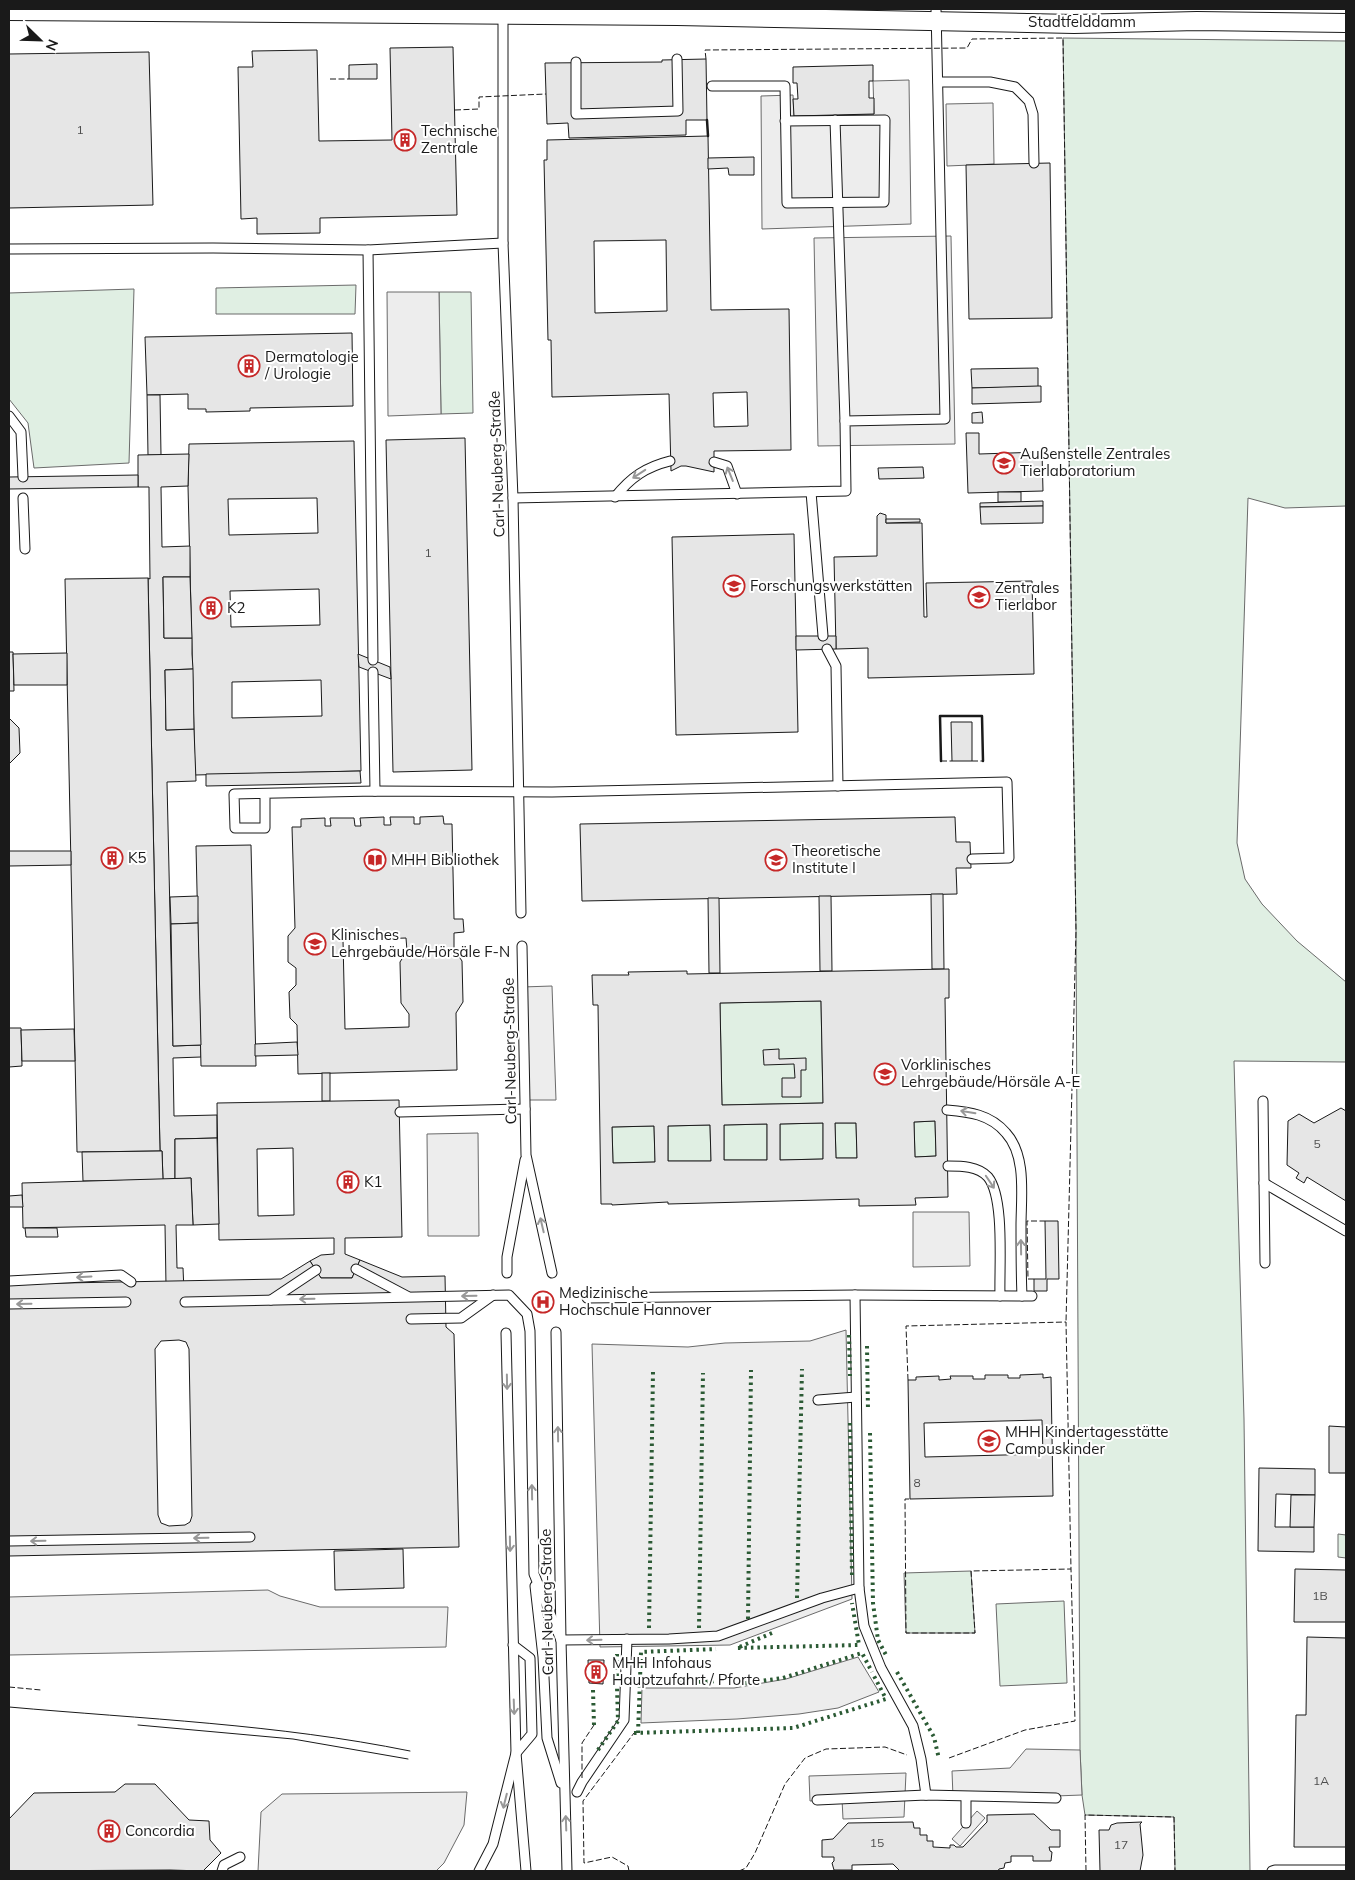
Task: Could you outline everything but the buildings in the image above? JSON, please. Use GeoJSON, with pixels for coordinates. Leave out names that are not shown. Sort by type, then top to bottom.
{"type":"FeatureCollection","features":[{"type":"Feature","properties":{"kind":"street","name":"Stadtfelddamm"},"geometry":{"type":"LineString","coordinates":[[9,11],[503,16],[679,12],[936,14],[1074,24],[1197,21],[1346,22]]}},
{"type":"Feature","properties":{"kind":"lane"},"geometry":{"type":"LineString","coordinates":[[845,421],[946,419],[936,14]]}},
{"type":"Feature","properties":{"kind":"lane","name":"Carl-Neuberg-Straße"},"geometry":{"type":"LineString","coordinates":[[503,16],[503,243],[513,498],[521,913]]}},
{"type":"Feature","properties":{"kind":"lane"},"geometry":{"type":"LineString","coordinates":[[576,62],[576,114],[678,111],[677,59]]}},
{"type":"Feature","properties":{"kind":"lane"},"geometry":{"type":"LineString","coordinates":[[938,82],[990,82],[1015,87],[1029,101],[1033,114],[1034,163]]}},
{"type":"Feature","properties":{"kind":"lane"},"geometry":{"type":"LineString","coordinates":[[712,86],[785,86],[785,121],[787,203],[884,202],[885,120],[785,121]]}},
{"type":"Feature","properties":{"kind":"lane"},"geometry":{"type":"LineString","coordinates":[[513,498],[846,492],[835,120]]}},
{"type":"Feature","properties":{"kind":"lane"},"geometry":{"type":"LineString","coordinates":[[9,250],[213,248],[368,250],[503,243]]}},
{"type":"Feature","properties":{"kind":"lane"},"geometry":{"type":"LineString","coordinates":[[368,250],[373,660]]}},
{"type":"Feature","properties":{"kind":"lane"},"geometry":{"type":"LineString","coordinates":[[9,416],[21,432],[23,476]]}},
{"type":"Feature","properties":{"kind":"lane"},"geometry":{"type":"LineString","coordinates":[[615,497],[625,484],[639,473],[655,465],[670,462]]}},
{"type":"Feature","properties":{"kind":"lane"},"geometry":{"type":"LineString","coordinates":[[714,462],[727,466],[738,494]]}},
{"type":"Feature","properties":{"kind":"lane"},"geometry":{"type":"LineString","coordinates":[[811,492],[823,636]]}},
{"type":"Feature","properties":{"kind":"lane"},"geometry":{"type":"LineString","coordinates":[[23,498],[25,549]]}},
{"type":"Feature","properties":{"kind":"lane"},"geometry":{"type":"LineString","coordinates":[[827,649],[836,666],[838,786]]}},
{"type":"Feature","properties":{"kind":"lane"},"geometry":{"type":"LineString","coordinates":[[373,672],[375,791]]}},
{"type":"Feature","properties":{"kind":"lane"},"geometry":{"type":"LineString","coordinates":[[265,794],[265,828],[235,828],[234,794],[375,791],[518,793],[1007,782],[1009,858],[972,859]]}},
{"type":"Feature","properties":{"kind":"lane","name":"Carl-Neuberg-Straße"},"geometry":{"type":"LineString","coordinates":[[522,946],[526,1155],[552,1273]]}},
{"type":"Feature","properties":{"kind":"lane"},"geometry":{"type":"LineString","coordinates":[[1263,1101],[1266,1263]]}},
{"type":"Feature","properties":{"kind":"lane"},"geometry":{"type":"LineString","coordinates":[[400,1112],[525,1108]]}},
{"type":"Feature","properties":{"kind":"lane"},"geometry":{"type":"LineString","coordinates":[[947,1110],[980,1114],[993,1121],[1007,1134],[1017,1152],[1021,1174],[1022,1296]]}},
{"type":"Feature","properties":{"kind":"lane","name":"Carl-Neuberg-Straße"},"geometry":{"type":"LineString","coordinates":[[507,1273],[507,1257],[526,1155]]}},
{"type":"Feature","properties":{"kind":"lane"},"geometry":{"type":"LineString","coordinates":[[948,1166],[976,1169],[987,1176],[995,1188],[998,1204],[1000,1296]]}},
{"type":"Feature","properties":{"kind":"lane"},"geometry":{"type":"LineString","coordinates":[[1264,1183],[1346,1231]]}},
{"type":"Feature","properties":{"kind":"lane"},"geometry":{"type":"LineString","coordinates":[[356,1269],[408,1297]]}},
{"type":"Feature","properties":{"kind":"lane"},"geometry":{"type":"LineString","coordinates":[[271,1300],[316,1270]]}},
{"type":"Feature","properties":{"kind":"lane"},"geometry":{"type":"LineString","coordinates":[[9,1281],[121,1276],[130,1282]]}},
{"type":"Feature","properties":{"kind":"lane"},"geometry":{"type":"LineString","coordinates":[[411,1319],[461,1318],[493,1295]]}},
{"type":"Feature","properties":{"kind":"lane"},"geometry":{"type":"LineString","coordinates":[[184,1302],[509,1295],[528,1314],[534,1574],[543,1657],[547,1738],[565,1795]]}},
{"type":"Feature","properties":{"kind":"lane"},"geometry":{"type":"LineString","coordinates":[[587,1298],[855,1295],[1032,1296]]}},
{"type":"Feature","properties":{"kind":"lane"},"geometry":{"type":"LineString","coordinates":[[855,1295],[859,1588],[864,1626],[881,1668],[913,1726],[921,1759],[926,1795]]}},
{"type":"Feature","properties":{"kind":"lane"},"geometry":{"type":"LineString","coordinates":[[9,1304],[126,1302]]}},
{"type":"Feature","properties":{"kind":"lane","name":"Carl-Neuberg-Straße"},"geometry":{"type":"LineString","coordinates":[[556,1332],[567,1871]]}},
{"type":"Feature","properties":{"kind":"lane"},"geometry":{"type":"LineString","coordinates":[[506,1333],[516,1753],[526,1871]]}},
{"type":"Feature","properties":{"kind":"lane"},"geometry":{"type":"LineString","coordinates":[[818,1400],[856,1397]]}},
{"type":"Feature","properties":{"kind":"lane"},"geometry":{"type":"LineString","coordinates":[[9,1541],[250,1537]]}},
{"type":"Feature","properties":{"kind":"lane"},"geometry":{"type":"LineString","coordinates":[[534,1574],[561,1640],[668,1639],[718,1636],[813,1601],[859,1588]]}},
{"type":"Feature","properties":{"kind":"lane"},"geometry":{"type":"LineString","coordinates":[[577,1792],[624,1720],[627,1639]]}},
{"type":"Feature","properties":{"kind":"lane"},"geometry":{"type":"LineString","coordinates":[[479,1871],[494,1844],[516,1753],[532,1734],[530,1658],[512,1645]]}},
{"type":"Feature","properties":{"kind":"lane"},"geometry":{"type":"LineString","coordinates":[[817,1800],[926,1795],[1056,1798]]}},
{"type":"Feature","properties":{"kind":"lane"},"geometry":{"type":"LineString","coordinates":[[966,1797],[966,1823]]}},
{"type":"Feature","properties":{"kind":"lane"},"geometry":{"type":"LineString","coordinates":[[222,1871],[224,1864],[240,1857]]}},
{"type":"Feature","properties":{"kind":"lane"},"geometry":{"type":"LineString","coordinates":[[1272,1871],[1346,1870]]}},
{"type":"Feature","properties":{"kind":"green space"},"geometry":{"type":"Polygon","coordinates":[[[1063,38],[1346,41],[1346,506],[1285,508],[1248,498],[1237,843],[1245,879],[1262,904],[1297,941],[1346,982],[1346,1062],[1234,1061],[1244,1419],[1250,1871],[1175,1871],[1174,1817],[1085,1815],[1082,1795],[1080,1750],[1076,931],[1063,38]]]}},
{"type":"Feature","properties":{"kind":"green space"},"geometry":{"type":"Polygon","coordinates":[[[356,285],[355,314],[216,314],[216,288],[356,285]]]}},
{"type":"Feature","properties":{"kind":"green space"},"geometry":{"type":"Polygon","coordinates":[[[134,289],[129,463],[34,468],[28,423],[9,399],[9,293],[134,289]]]}},
{"type":"Feature","properties":{"kind":"green space"},"geometry":{"type":"Polygon","coordinates":[[[439,292],[471,292],[473,413],[441,414],[439,292]]]}},
{"type":"Feature","properties":{"kind":"green space"},"geometry":{"type":"Polygon","coordinates":[[[821,1001],[823,1103],[722,1105],[720,1003],[821,1001]]]}},
{"type":"Feature","properties":{"kind":"green space"},"geometry":{"type":"Polygon","coordinates":[[[935,1121],[936,1156],[915,1157],[914,1122],[935,1121]]]}},
{"type":"Feature","properties":{"kind":"green space"},"geometry":{"type":"Polygon","coordinates":[[[823,1123],[823,1159],[780,1160],[780,1124],[823,1123]]]}},
{"type":"Feature","properties":{"kind":"green space"},"geometry":{"type":"Polygon","coordinates":[[[835,1123],[856,1123],[857,1158],[836,1158],[835,1123]]]}},
{"type":"Feature","properties":{"kind":"green space"},"geometry":{"type":"Polygon","coordinates":[[[767,1124],[767,1160],[724,1160],[724,1125],[767,1124]]]}},
{"type":"Feature","properties":{"kind":"green space"},"geometry":{"type":"Polygon","coordinates":[[[710,1125],[711,1161],[668,1161],[668,1126],[710,1125]]]}},
{"type":"Feature","properties":{"kind":"green space"},"geometry":{"type":"Polygon","coordinates":[[[654,1126],[655,1162],[613,1163],[612,1127],[654,1126]]]}},
{"type":"Feature","properties":{"kind":"green space"},"geometry":{"type":"Polygon","coordinates":[[[1338,1534],[1346,1535],[1346,1558],[1338,1557],[1338,1534]]]}},
{"type":"Feature","properties":{"kind":"green space"},"geometry":{"type":"Polygon","coordinates":[[[971,1571],[975,1633],[906,1633],[904,1573],[971,1571]]]}},
{"type":"Feature","properties":{"kind":"green space"},"geometry":{"type":"Polygon","coordinates":[[[1064,1601],[1067,1683],[1000,1686],[996,1604],[1064,1601]]]}},
{"type":"Feature","properties":{"kind":"shaded area"},"geometry":{"type":"Polygon","coordinates":[[[909,80],[911,224],[762,229],[761,96],[793,95],[794,116],[874,114],[873,81],[909,80]]]}},
{"type":"Feature","properties":{"kind":"shaded area"},"geometry":{"type":"Polygon","coordinates":[[[993,103],[994,164],[947,166],[946,104],[993,103]]]}},
{"type":"Feature","properties":{"kind":"shaded area"},"geometry":{"type":"Polygon","coordinates":[[[951,236],[955,444],[818,446],[814,238],[951,236]]]}},
{"type":"Feature","properties":{"kind":"shaded area"},"geometry":{"type":"Polygon","coordinates":[[[387,292],[439,292],[441,414],[388,416],[387,292]]]}},
{"type":"Feature","properties":{"kind":"shaded area"},"geometry":{"type":"Polygon","coordinates":[[[552,986],[556,1100],[525,1100],[522,987],[552,986]]]}},
{"type":"Feature","properties":{"kind":"shaded area"},"geometry":{"type":"Polygon","coordinates":[[[478,1133],[479,1236],[428,1236],[427,1134],[478,1133]]]}},
{"type":"Feature","properties":{"kind":"shaded area"},"geometry":{"type":"Polygon","coordinates":[[[913,1212],[969,1212],[970,1266],[913,1267],[913,1212]]]}},
{"type":"Feature","properties":{"kind":"shaded area"},"geometry":{"type":"Polygon","coordinates":[[[846,1330],[852,1599],[730,1645],[600,1647],[592,1344],[688,1347],[725,1343],[810,1341],[846,1330]]]}},
{"type":"Feature","properties":{"kind":"shaded area"},"geometry":{"type":"Polygon","coordinates":[[[268,1590],[280,1596],[320,1607],[448,1607],[446,1647],[9,1655],[9,1597],[268,1590]]]}},
{"type":"Feature","properties":{"kind":"shaded area"},"geometry":{"type":"Polygon","coordinates":[[[858,1657],[879,1692],[838,1708],[799,1714],[737,1719],[641,1723],[642,1688],[734,1688],[786,1679],[858,1657]]]}},
{"type":"Feature","properties":{"kind":"shaded area"},"geometry":{"type":"Polygon","coordinates":[[[1026,1749],[1080,1750],[1082,1795],[953,1797],[952,1771],[1010,1768],[1026,1749]]]}},
{"type":"Feature","properties":{"kind":"shaded area"},"geometry":{"type":"Polygon","coordinates":[[[906,1773],[904,1817],[843,1819],[842,1799],[810,1801],[809,1776],[906,1773]]]}},
{"type":"Feature","properties":{"kind":"shaded area"},"geometry":{"type":"Polygon","coordinates":[[[467,1792],[464,1825],[444,1863],[436,1871],[258,1871],[261,1812],[282,1794],[467,1792]]]}},
{"type":"Feature","properties":{"kind":"shaded area"},"geometry":{"type":"Polygon","coordinates":[[[977,1811],[985,1818],[960,1846],[952,1839],[977,1811]]]}},
{"type":"Feature","properties":{"kind":"tram line"},"geometry":{"type":"LineString","coordinates":[[9,1707],[260,1728],[310,1734],[410,1751]]}},
{"type":"Feature","properties":{"kind":"tram line"},"geometry":{"type":"LineString","coordinates":[[138,1725],[293,1739],[408,1759]]}},
{"type":"Feature","properties":{"kind":"hedge"},"geometry":{"type":"LineString","coordinates":[[849,1335],[850,1376]]}},
{"type":"Feature","properties":{"kind":"hedge"},"geometry":{"type":"LineString","coordinates":[[867,1346],[868,1411]]}},
{"type":"Feature","properties":{"kind":"hedge"},"geometry":{"type":"LineString","coordinates":[[797,1598],[802,1369]]}},
{"type":"Feature","properties":{"kind":"hedge"},"geometry":{"type":"LineString","coordinates":[[748,1619],[751,1370]]}},
{"type":"Feature","properties":{"kind":"hedge"},"geometry":{"type":"LineString","coordinates":[[649,1628],[653,1372]]}},
{"type":"Feature","properties":{"kind":"hedge"},"geometry":{"type":"LineString","coordinates":[[699,1628],[703,1373]]}},
{"type":"Feature","properties":{"kind":"hedge"},"geometry":{"type":"LineString","coordinates":[[850,1423],[852,1577]]}},
{"type":"Feature","properties":{"kind":"hedge"},"geometry":{"type":"LineString","coordinates":[[870,1433],[873,1603],[878,1640],[886,1655]]}},
{"type":"Feature","properties":{"kind":"hedge"},"geometry":{"type":"LineString","coordinates":[[772,1633],[737,1648],[859,1645],[852,1603]]}},
{"type":"Feature","properties":{"kind":"hedge"},"geometry":{"type":"LineString","coordinates":[[638,1733],[641,1652],[716,1649]]}},
{"type":"Feature","properties":{"kind":"hedge"},"geometry":{"type":"LineString","coordinates":[[738,1684],[783,1678],[862,1653],[872,1672]]}},
{"type":"Feature","properties":{"kind":"hedge"},"geometry":{"type":"LineString","coordinates":[[617,1654],[617,1681]]}},
{"type":"Feature","properties":{"kind":"hedge"},"geometry":{"type":"LineString","coordinates":[[897,1672],[934,1737],[939,1759]]}},
{"type":"Feature","properties":{"kind":"hedge"},"geometry":{"type":"LineString","coordinates":[[634,1733],[793,1728],[886,1699],[874,1676]]}},
{"type":"Feature","properties":{"kind":"hedge"},"geometry":{"type":"LineString","coordinates":[[640,1684],[718,1681]]}},
{"type":"Feature","properties":{"kind":"hedge"},"geometry":{"type":"LineString","coordinates":[[598,1750],[618,1721],[617,1687]]}},
{"type":"Feature","properties":{"kind":"hedge"},"geometry":{"type":"LineString","coordinates":[[593,1690],[594,1725]]}},
{"type":"Feature","properties":{"kind":"fence"},"geometry":{"type":"LineString","coordinates":[[706,59],[705,50],[967,48],[972,39],[1063,38],[1076,931],[1066,1322]]}},
{"type":"Feature","properties":{"kind":"fence"},"geometry":{"type":"LineString","coordinates":[[330,79],[349,79]]}},
{"type":"Feature","properties":{"kind":"fence"},"geometry":{"type":"LineString","coordinates":[[455,110],[479,109],[479,97],[546,94]]}},
{"type":"Feature","properties":{"kind":"fence"},"geometry":{"type":"LineString","coordinates":[[941,761],[952,761]]}},
{"type":"Feature","properties":{"kind":"fence"},"geometry":{"type":"LineString","coordinates":[[972,761],[983,761]]}},
{"type":"Feature","properties":{"kind":"fence"},"geometry":{"type":"LineString","coordinates":[[1034,1279],[1028,1279],[1027,1221],[1045,1221]]}},
{"type":"Feature","properties":{"kind":"fence"},"geometry":{"type":"LineString","coordinates":[[908,1380],[906,1326],[1066,1322],[1071,1569],[971,1571],[975,1633],[906,1633],[905,1499],[910,1499]]}},
{"type":"Feature","properties":{"kind":"fence"},"geometry":{"type":"LineString","coordinates":[[949,1758],[1025,1730],[1075,1721],[1071,1569]]}},
{"type":"Feature","properties":{"kind":"fence"},"geometry":{"type":"LineString","coordinates":[[9,1687],[41,1690]]}},
{"type":"Feature","properties":{"kind":"fence"},"geometry":{"type":"LineString","coordinates":[[582,1778],[582,1743],[594,1725]]}},
{"type":"Feature","properties":{"kind":"fence"},"geometry":{"type":"LineString","coordinates":[[629,1871],[628,1866],[612,1857],[584,1863],[583,1801],[634,1733]]}},
{"type":"Feature","properties":{"kind":"fence"},"geometry":{"type":"LineString","coordinates":[[739,1871],[746,1868],[755,1853],[785,1784],[805,1758],[826,1749],[885,1747],[907,1755]]}},
{"type":"Feature","properties":{"kind":"fence"},"geometry":{"type":"LineString","coordinates":[[1086,1871],[1085,1815],[1174,1817],[1175,1871]]}},
{"type":"Feature","properties":{"kind":"wall"},"geometry":{"type":"LineString","coordinates":[[707,120],[708,136]]}},
{"type":"Feature","properties":{"kind":"wall"},"geometry":{"type":"LineString","coordinates":[[941,761],[940,716],[982,716],[983,761]]}},
{"type":"Feature","properties":{"kind":"place","name":"Technische Zentrale"},"geometry":{"type":"Point","coordinates":[405,140]}},
{"type":"Feature","properties":{"kind":"place","name":"Dermatologie / Urologie"},"geometry":{"type":"Point","coordinates":[249,366]}},
{"type":"Feature","properties":{"kind":"place","name":"Außenstelle Zentrales Tierlaboratorium"},"geometry":{"type":"Point","coordinates":[1004,463]}},
{"type":"Feature","properties":{"kind":"place","name":"Forschungswerkstätten"},"geometry":{"type":"Point","coordinates":[734,586]}},
{"type":"Feature","properties":{"kind":"place","name":"Zentrales Tierlabor"},"geometry":{"type":"Point","coordinates":[979,597]}},
{"type":"Feature","properties":{"kind":"place","name":"K2"},"geometry":{"type":"Point","coordinates":[211,608]}},
{"type":"Feature","properties":{"kind":"place","name":"K5"},"geometry":{"type":"Point","coordinates":[112,858]}},
{"type":"Feature","properties":{"kind":"place","name":"MHH Bibliothek"},"geometry":{"type":"Point","coordinates":[375,860]}},
{"type":"Feature","properties":{"kind":"place","name":"Theoretische Institute I"},"geometry":{"type":"Point","coordinates":[776,860]}},
{"type":"Feature","properties":{"kind":"place","name":"Klinisches Lehrgebäude/Hörsäle F-N"},"geometry":{"type":"Point","coordinates":[315,944]}},
{"type":"Feature","properties":{"kind":"place","name":"Vorklinisches Lehrgebäude/Hörsäle A-E"},"geometry":{"type":"Point","coordinates":[885,1074]}},
{"type":"Feature","properties":{"kind":"place","name":"K1"},"geometry":{"type":"Point","coordinates":[348,1182]}},
{"type":"Feature","properties":{"kind":"place","name":"Medizinische Hochschule Hannover"},"geometry":{"type":"Point","coordinates":[543,1302]}},
{"type":"Feature","properties":{"kind":"place","name":"MHH Kindertagesstätte Campuskinder"},"geometry":{"type":"Point","coordinates":[989,1441]}},
{"type":"Feature","properties":{"kind":"place","name":"MHH Infohaus Hauptzufahrt / Pforte"},"geometry":{"type":"Point","coordinates":[596,1672]}},
{"type":"Feature","properties":{"kind":"place","name":"Concordia"},"geometry":{"type":"Point","coordinates":[109,1831]}}]}
